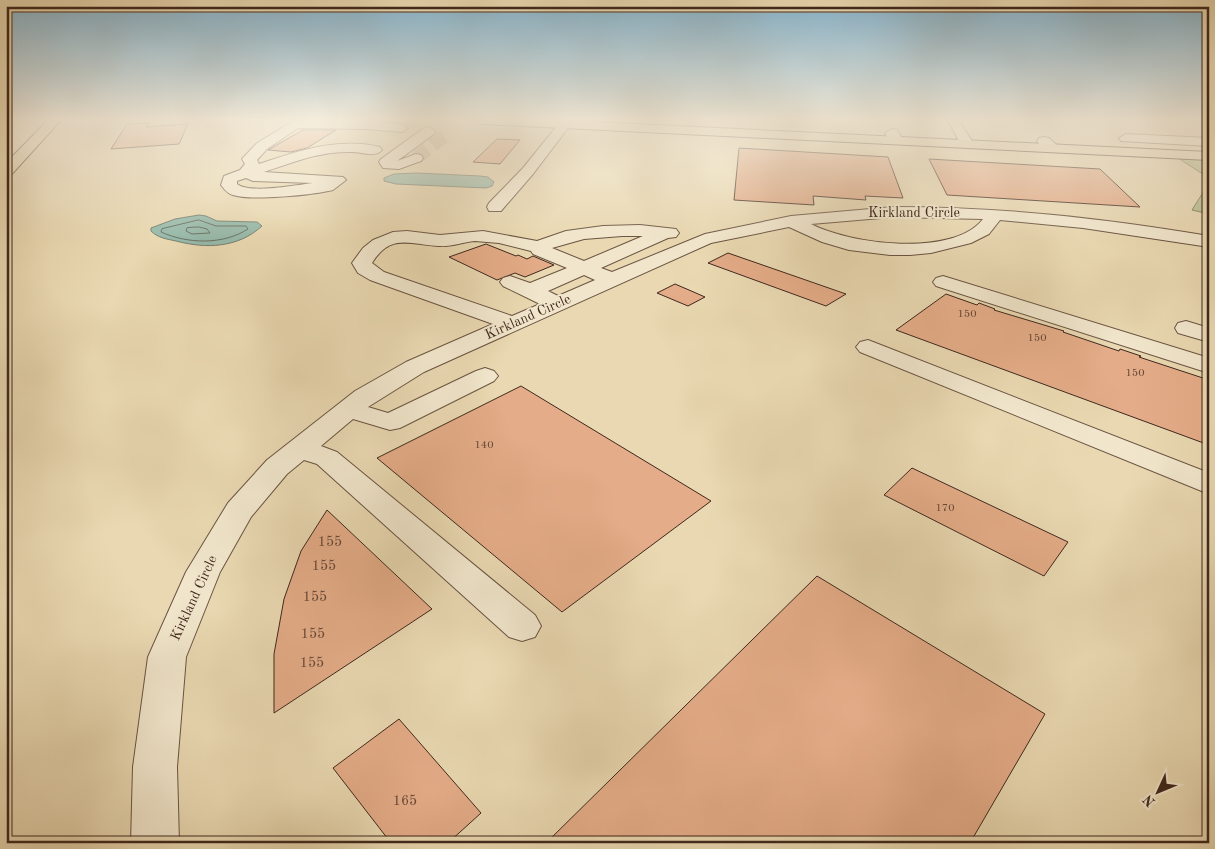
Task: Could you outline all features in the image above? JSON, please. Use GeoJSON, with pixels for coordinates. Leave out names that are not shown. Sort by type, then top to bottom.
{"type":"FeatureCollection","features":[{"type":"Feature","properties":{"kind":"main road"},"geometry":{"type":"LineString","coordinates":[[6,172],[17,160]]}},
{"type":"Feature","properties":{"kind":"street"},"geometry":{"type":"LineString","coordinates":[[246,172],[252,164],[249,160]]}},
{"type":"Feature","properties":{"kind":"street"},"geometry":{"type":"LineString","coordinates":[[284,160],[229,179],[229,186],[236,191],[255,193],[326,187],[352,171]]}},
{"type":"Feature","properties":{"kind":"street"},"geometry":{"type":"LineString","coordinates":[[389,160],[386,162],[388,165],[406,164],[413,160]]}},
{"type":"Feature","properties":{"kind":"street"},"geometry":{"type":"LineString","coordinates":[[495,207],[537,160]]}},
{"type":"Feature","properties":{"kind":"street"},"geometry":{"type":"LineString","coordinates":[[246,172],[253,176],[338,180]]}},
{"type":"Feature","properties":{"kind":"street","name":"Kirkland Circle"},"geometry":{"type":"LineString","coordinates":[[155,843],[154,767],[168,657],[203,572],[239,511],[277,467],[364,397],[415,368],[514,324],[546,294],[613,280],[701,241],[742,229],[838,215],[884,212],[994,214],[1142,230],[1209,242]]}},
{"type":"Feature","properties":{"kind":"street"},"geometry":{"type":"LineString","coordinates":[[791,221],[810,232],[833,240],[882,249],[912,250],[965,240],[989,226],[994,214]]}},
{"type":"Feature","properties":{"kind":"street"},"geometry":{"type":"LineString","coordinates":[[539,247],[568,238],[607,231],[642,229],[701,241]]}},
{"type":"Feature","properties":{"kind":"street"},"geometry":{"type":"LineString","coordinates":[[510,282],[546,294],[582,268],[666,234]]}},
{"type":"Feature","properties":{"kind":"street"},"geometry":{"type":"LineString","coordinates":[[514,324],[377,276],[365,269],[362,263],[367,254],[377,245],[384,240],[396,237],[444,241],[473,236],[489,236],[539,247],[547,253],[613,280]]}},
{"type":"Feature","properties":{"kind":"street"},"geometry":{"type":"LineString","coordinates":[[943,282],[1209,366]]}},
{"type":"Feature","properties":{"kind":"street"},"geometry":{"type":"LineString","coordinates":[[1186,328],[1209,335]]}},
{"type":"Feature","properties":{"kind":"street"},"geometry":{"type":"LineString","coordinates":[[868,347],[1209,484]]}},
{"type":"Feature","properties":{"kind":"street"},"geometry":{"type":"LineString","coordinates":[[348,409],[390,422],[485,376]]}},
{"type":"Feature","properties":{"kind":"street"},"geometry":{"type":"LineString","coordinates":[[300,448],[328,458],[522,626]]}},
{"type":"Feature","properties":{"kind":"green space"},"geometry":{"type":"Polygon","coordinates":[[[1181,160],[1209,160],[1209,178],[1181,160]]]}},
{"type":"Feature","properties":{"kind":"green space"},"geometry":{"type":"Polygon","coordinates":[[[1209,183],[1209,214],[1192,210],[1209,183]]]}},
{"type":"Feature","properties":{"kind":"water"},"geometry":{"type":"Polygon","coordinates":[[[417,173],[480,176],[488,177],[494,182],[492,186],[486,188],[396,184],[384,181],[384,178],[394,174],[417,173]]]}},
{"type":"Feature","properties":{"kind":"water"},"geometry":{"type":"Polygon","coordinates":[[[199,215],[217,221],[257,222],[262,226],[243,239],[232,243],[210,246],[187,244],[166,239],[151,231],[151,228],[175,219],[199,215]]]}},
{"type":"Feature","properties":{"kind":"building"},"geometry":{"type":"Polygon","coordinates":[[[475,160],[504,160],[500,164],[473,162],[475,160]]]}},
{"type":"Feature","properties":{"kind":"building"},"geometry":{"type":"Polygon","coordinates":[[[738,160],[889,160],[903,198],[865,196],[866,200],[813,196],[814,205],[734,200],[738,160]]]}},
{"type":"Feature","properties":{"kind":"building"},"geometry":{"type":"Polygon","coordinates":[[[929,160],[1100,169],[1140,207],[947,195],[929,160]]]}},
{"type":"Feature","properties":{"kind":"building"},"geometry":{"type":"Polygon","coordinates":[[[486,244],[516,256],[527,259],[533,256],[554,265],[525,277],[515,273],[497,280],[449,257],[486,244]]]}},
{"type":"Feature","properties":{"kind":"building"},"geometry":{"type":"Polygon","coordinates":[[[728,253],[846,294],[826,306],[708,263],[728,253]]]}},
{"type":"Feature","properties":{"kind":"building"},"geometry":{"type":"Polygon","coordinates":[[[675,284],[705,297],[688,306],[657,293],[675,284]]]}},
{"type":"Feature","properties":{"kind":"building"},"geometry":{"type":"Polygon","coordinates":[[[946,294],[1064,331],[1119,351],[1120,349],[1209,380],[1209,445],[896,330],[946,294]]]}},
{"type":"Feature","properties":{"kind":"building"},"geometry":{"type":"Polygon","coordinates":[[[521,386],[711,501],[562,612],[377,458],[521,386]]]}},
{"type":"Feature","properties":{"kind":"building"},"geometry":{"type":"Polygon","coordinates":[[[912,468],[1068,542],[1044,576],[884,495],[912,468]]]}},
{"type":"Feature","properties":{"kind":"building"},"geometry":{"type":"Polygon","coordinates":[[[327,510],[432,609],[274,713],[274,654],[284,599],[301,551],[327,510]]]}},
{"type":"Feature","properties":{"kind":"building"},"geometry":{"type":"Polygon","coordinates":[[[817,576],[1045,714],[970,843],[546,843],[817,576]]]}},
{"type":"Feature","properties":{"kind":"building"},"geometry":{"type":"Polygon","coordinates":[[[399,719],[481,813],[448,843],[391,843],[333,768],[399,719]]]}}]}
